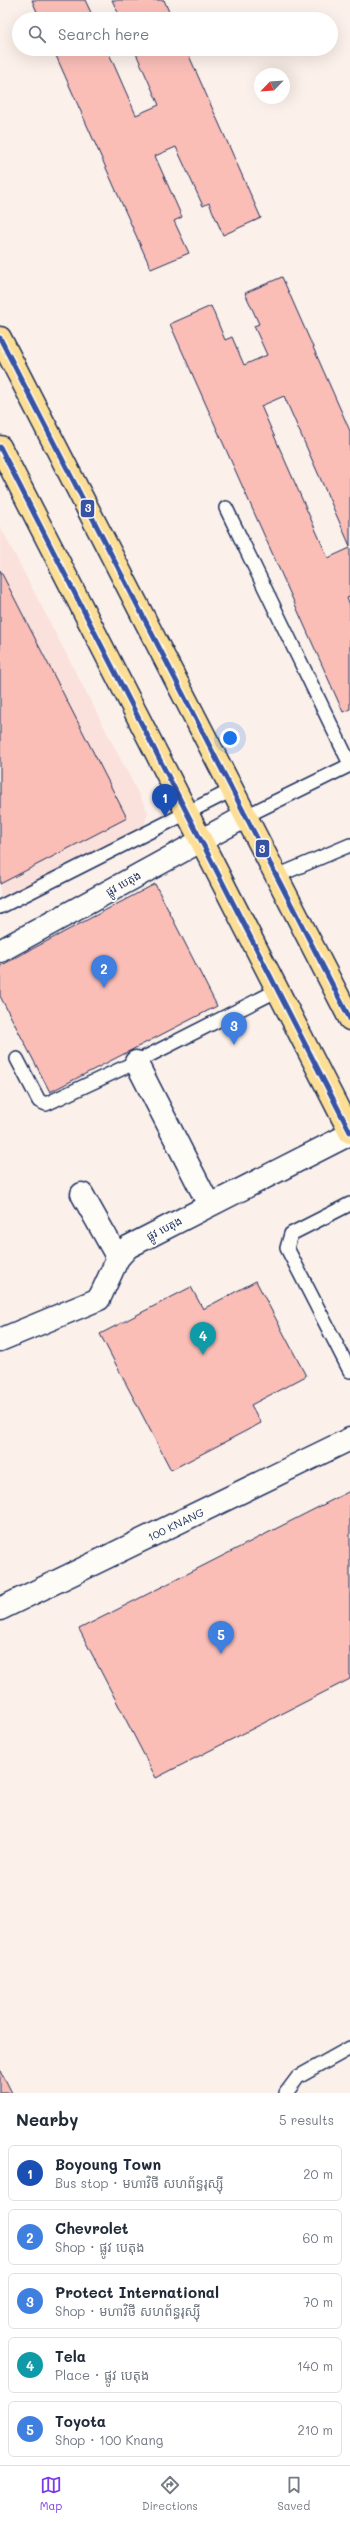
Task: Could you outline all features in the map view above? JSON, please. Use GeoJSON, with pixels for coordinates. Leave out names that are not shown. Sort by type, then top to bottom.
{"type":"FeatureCollection","features":[{"type":"Feature","properties":{"kind":"highway"},"geometry":{"type":"LineString","coordinates":[[0,338],[350,1019]]}},
{"type":"Feature","properties":{"kind":"highway"},"geometry":{"type":"LineString","coordinates":[[0,447],[350,1133]]}},
{"type":"Feature","properties":{"kind":"street","name":"ផ្លូវ បេតុង"},"geometry":{"type":"LineString","coordinates":[[0,951],[246,816]]}},
{"type":"Feature","properties":{"kind":"street"},"geometry":{"type":"LineString","coordinates":[[136,1062],[209,1205]]}},
{"type":"Feature","properties":{"kind":"street","name":"ផ្លូវ បេតុង"},"geometry":{"type":"LineString","coordinates":[[0,1340],[99,1299],[118,1258],[128,1247],[350,1133]]}},
{"type":"Feature","properties":{"kind":"street"},"geometry":{"type":"LineString","coordinates":[[82,1194],[118,1258]]}},
{"type":"Feature","properties":{"kind":"street","name":"100 KNANG"},"geometry":{"type":"LineString","coordinates":[[0,1609],[350,1439]]}},
{"type":"Feature","properties":{"kind":"lane"},"geometry":{"type":"LineString","coordinates":[[226,508],[350,764],[246,816]]}},
{"type":"Feature","properties":{"kind":"lane"},"geometry":{"type":"LineString","coordinates":[[0,907],[232,790]]}},
{"type":"Feature","properties":{"kind":"lane"},"geometry":{"type":"LineString","coordinates":[[277,876],[350,845]]}},
{"type":"Feature","properties":{"kind":"lane"},"geometry":{"type":"LineString","coordinates":[[17,1059],[39,1101],[46,1104],[136,1062],[278,990]]}},
{"type":"Feature","properties":{"kind":"lane"},"geometry":{"type":"LineString","coordinates":[[350,1204],[292,1234],[286,1248],[350,1371]]}},
{"type":"Feature","properties":{"kind":"lane"},"geometry":{"type":"LineString","coordinates":[[286,2093],[298,2077],[350,2048]]}},
{"type":"Feature","properties":{"kind":"shaded area"},"geometry":{"type":"Polygon","coordinates":[[[0,526],[148,812],[140,842],[0,914],[0,526]]]}},
{"type":"Feature","properties":{"kind":"building"},"geometry":{"type":"Polygon","coordinates":[[[32,0],[85,0],[91,12],[37,12],[32,0]]]}},
{"type":"Feature","properties":{"kind":"building"},"geometry":{"type":"Polygon","coordinates":[[[112,0],[164,0],[169,12],[118,12],[112,0]]]}},
{"type":"Feature","properties":{"kind":"building"},"geometry":{"type":"Polygon","coordinates":[[[56,56],[110,56],[136,115],[159,105],[137,56],[189,56],[261,218],[223,235],[209,203],[203,206],[176,147],[155,156],[182,217],[174,221],[189,253],[151,269],[56,56]]]}},
{"type":"Feature","properties":{"kind":"building"},"geometry":{"type":"Polygon","coordinates":[[[282,277],[350,431],[350,546],[284,396],[261,406],[328,558],[350,548],[350,597],[347,598],[350,606],[350,709],[343,712],[170,324],[211,306],[225,340],[232,337],[244,365],[267,355],[254,326],[259,324],[245,293],[282,277]]]}},
{"type":"Feature","properties":{"kind":"building"},"geometry":{"type":"Polygon","coordinates":[[[0,570],[127,818],[0,884],[0,570]]]}},
{"type":"Feature","properties":{"kind":"building"},"geometry":{"type":"Polygon","coordinates":[[[155,884],[217,1006],[50,1092],[0,996],[0,966],[155,884]]]}},
{"type":"Feature","properties":{"kind":"building"},"geometry":{"type":"Polygon","coordinates":[[[256,1281],[306,1376],[251,1405],[261,1423],[171,1470],[100,1334],[191,1287],[203,1309],[256,1281]]]}},
{"type":"Feature","properties":{"kind":"building"},"geometry":{"type":"Polygon","coordinates":[[[350,1491],[350,1679],[156,1778],[79,1629],[350,1491]]]}},
{"type":"Feature","properties":{"kind":"building"},"geometry":{"type":"Polygon","coordinates":[[[0,2069],[12,2093],[0,2093],[0,2069]]]}},
{"type":"Feature","properties":{"kind":"transit line","name":"3"},"geometry":{"type":"LineString","coordinates":[[0,338],[350,1019]]}},
{"type":"Feature","properties":{"kind":"transit line","name":"3"},"geometry":{"type":"LineString","coordinates":[[0,447],[350,1132]]}},
{"type":"Feature","properties":{"kind":"place","name":"Boyoung Town"},"geometry":{"type":"Point","coordinates":[165,817]}},
{"type":"Feature","properties":{"kind":"place","name":"Chevrolet"},"geometry":{"type":"Point","coordinates":[104,988]}},
{"type":"Feature","properties":{"kind":"place","name":"Protect International"},"geometry":{"type":"Point","coordinates":[234,1045]}},
{"type":"Feature","properties":{"kind":"place","name":"Tela"},"geometry":{"type":"Point","coordinates":[203,1355]}},
{"type":"Feature","properties":{"kind":"place","name":"Toyota"},"geometry":{"type":"Point","coordinates":[221,1654]}}]}
